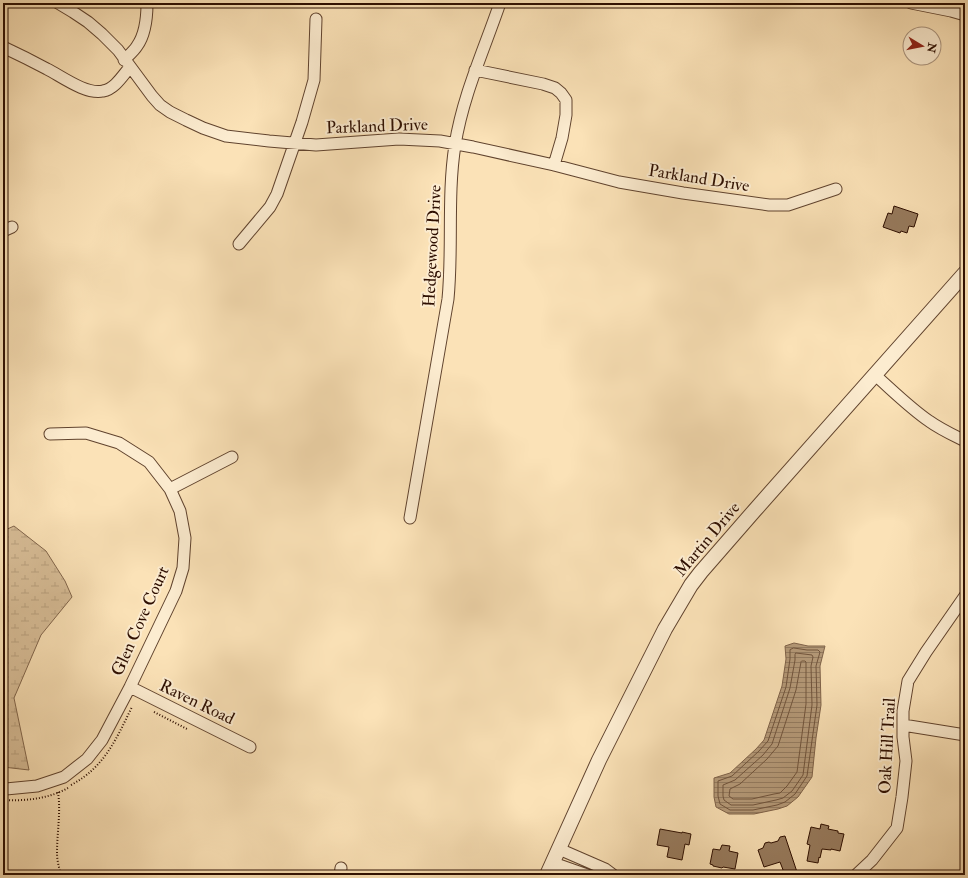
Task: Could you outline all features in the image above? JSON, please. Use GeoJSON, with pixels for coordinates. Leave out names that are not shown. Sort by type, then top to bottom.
{"type":"FeatureCollection","features":[{"type":"Feature","properties":{"kind":"street","name":"Parkland Drive"},"geometry":{"type":"LineString","coordinates":[[58,3],[88,22],[112,45],[160,105],[170,112],[203,128],[226,136],[316,145],[399,139],[456,144],[554,165],[619,182],[769,205],[788,205],[836,190]]}},
{"type":"Feature","properties":{"kind":"street"},"geometry":{"type":"LineString","coordinates":[[3,47],[48,69],[79,87],[94,91],[110,89],[118,81],[140,41],[146,19],[147,3]]}},
{"type":"Feature","properties":{"kind":"street","name":"Hedgewood Drive"},"geometry":{"type":"LineString","coordinates":[[410,518],[448,299],[450,266],[450,215],[456,144],[465,102],[475,70],[500,3]]}},
{"type":"Feature","properties":{"kind":"street"},"geometry":{"type":"LineString","coordinates":[[911,3],[965,15]]}},
{"type":"Feature","properties":{"kind":"street"},"geometry":{"type":"LineString","coordinates":[[239,244],[270,207],[277,194],[302,122],[314,80],[316,19]]}},
{"type":"Feature","properties":{"kind":"street"},"geometry":{"type":"LineString","coordinates":[[475,70],[543,84],[555,88],[562,93],[566,100],[566,115],[562,138],[554,165]]}},
{"type":"Feature","properties":{"kind":"street","name":"Martin Drive"},"geometry":{"type":"LineString","coordinates":[[550,869],[599,760],[668,622],[691,585],[755,510],[965,273]]}},
{"type":"Feature","properties":{"kind":"street"},"geometry":{"type":"LineString","coordinates":[[875,375],[928,421],[950,434],[965,440]]}},
{"type":"Feature","properties":{"kind":"street","name":"Glen Cove Court"},"geometry":{"type":"LineString","coordinates":[[3,788],[6,789],[44,784],[64,776],[87,759],[102,740],[130,687],[176,591],[183,568],[185,538],[180,511],[170,489],[148,462],[119,443],[86,433],[50,434]]}},
{"type":"Feature","properties":{"kind":"street"},"geometry":{"type":"LineString","coordinates":[[170,489],[232,457]]}},
{"type":"Feature","properties":{"kind":"street","name":"Oak Hill Trail"},"geometry":{"type":"LineString","coordinates":[[856,875],[872,860],[897,828],[906,762],[903,737],[903,711],[908,681],[926,652],[965,596]]}},
{"type":"Feature","properties":{"kind":"street","name":"Raven Road"},"geometry":{"type":"LineString","coordinates":[[130,687],[250,747]]}},
{"type":"Feature","properties":{"kind":"street"},"geometry":{"type":"LineString","coordinates":[[903,725],[965,735]]}},
{"type":"Feature","properties":{"kind":"street"},"geometry":{"type":"LineString","coordinates":[[559,849],[604,868],[613,875]]}},
{"type":"Feature","properties":{"kind":"street"},"geometry":{"type":"LineString","coordinates":[[550,869],[587,875]]}},
{"type":"Feature","properties":{"kind":"path"},"geometry":{"type":"LineString","coordinates":[[3,800],[32,800],[49,796],[81,780],[96,767],[106,755],[114,743],[135,702]]}},
{"type":"Feature","properties":{"kind":"path"},"geometry":{"type":"LineString","coordinates":[[154,712],[192,731]]}},
{"type":"Feature","properties":{"kind":"path"},"geometry":{"type":"LineString","coordinates":[[58,792],[59,813],[57,854],[60,875]]}},
{"type":"Feature","properties":{"kind":"green space"},"geometry":{"type":"Polygon","coordinates":[[[14,526],[46,551],[65,581],[72,597],[41,635],[14,698],[29,770],[3,767],[3,531],[14,526]]]}},
{"type":"Feature","properties":{"kind":"water"},"geometry":{"type":"Polygon","coordinates":[[[794,643],[808,646],[825,646],[820,666],[821,705],[812,777],[798,797],[787,806],[754,814],[729,814],[716,807],[714,797],[714,778],[730,773],[764,740],[782,686],[786,659],[785,646],[794,643]]]}},
{"type":"Feature","properties":{"kind":"building"},"geometry":{"type":"Polygon","coordinates":[[[894,206],[918,214],[914,227],[909,226],[907,233],[901,231],[900,233],[883,227],[888,213],[892,214],[894,206]]]}},
{"type":"Feature","properties":{"kind":"building"},"geometry":{"type":"Polygon","coordinates":[[[821,824],[829,826],[828,829],[844,834],[840,851],[822,849],[818,863],[807,861],[810,845],[807,844],[811,827],[820,829],[821,824]]]}},
{"type":"Feature","properties":{"kind":"building"},"geometry":{"type":"Polygon","coordinates":[[[660,829],[691,834],[689,845],[685,844],[682,860],[667,857],[669,847],[657,845],[660,829]]]}},
{"type":"Feature","properties":{"kind":"building"},"geometry":{"type":"Polygon","coordinates":[[[785,836],[797,872],[788,875],[785,875],[780,862],[764,867],[758,850],[763,848],[765,843],[778,841],[780,837],[785,836]]]}},
{"type":"Feature","properties":{"kind":"building"},"geometry":{"type":"Polygon","coordinates":[[[722,845],[730,846],[729,851],[738,853],[735,869],[722,868],[710,864],[713,849],[720,850],[722,845]]]}}]}
